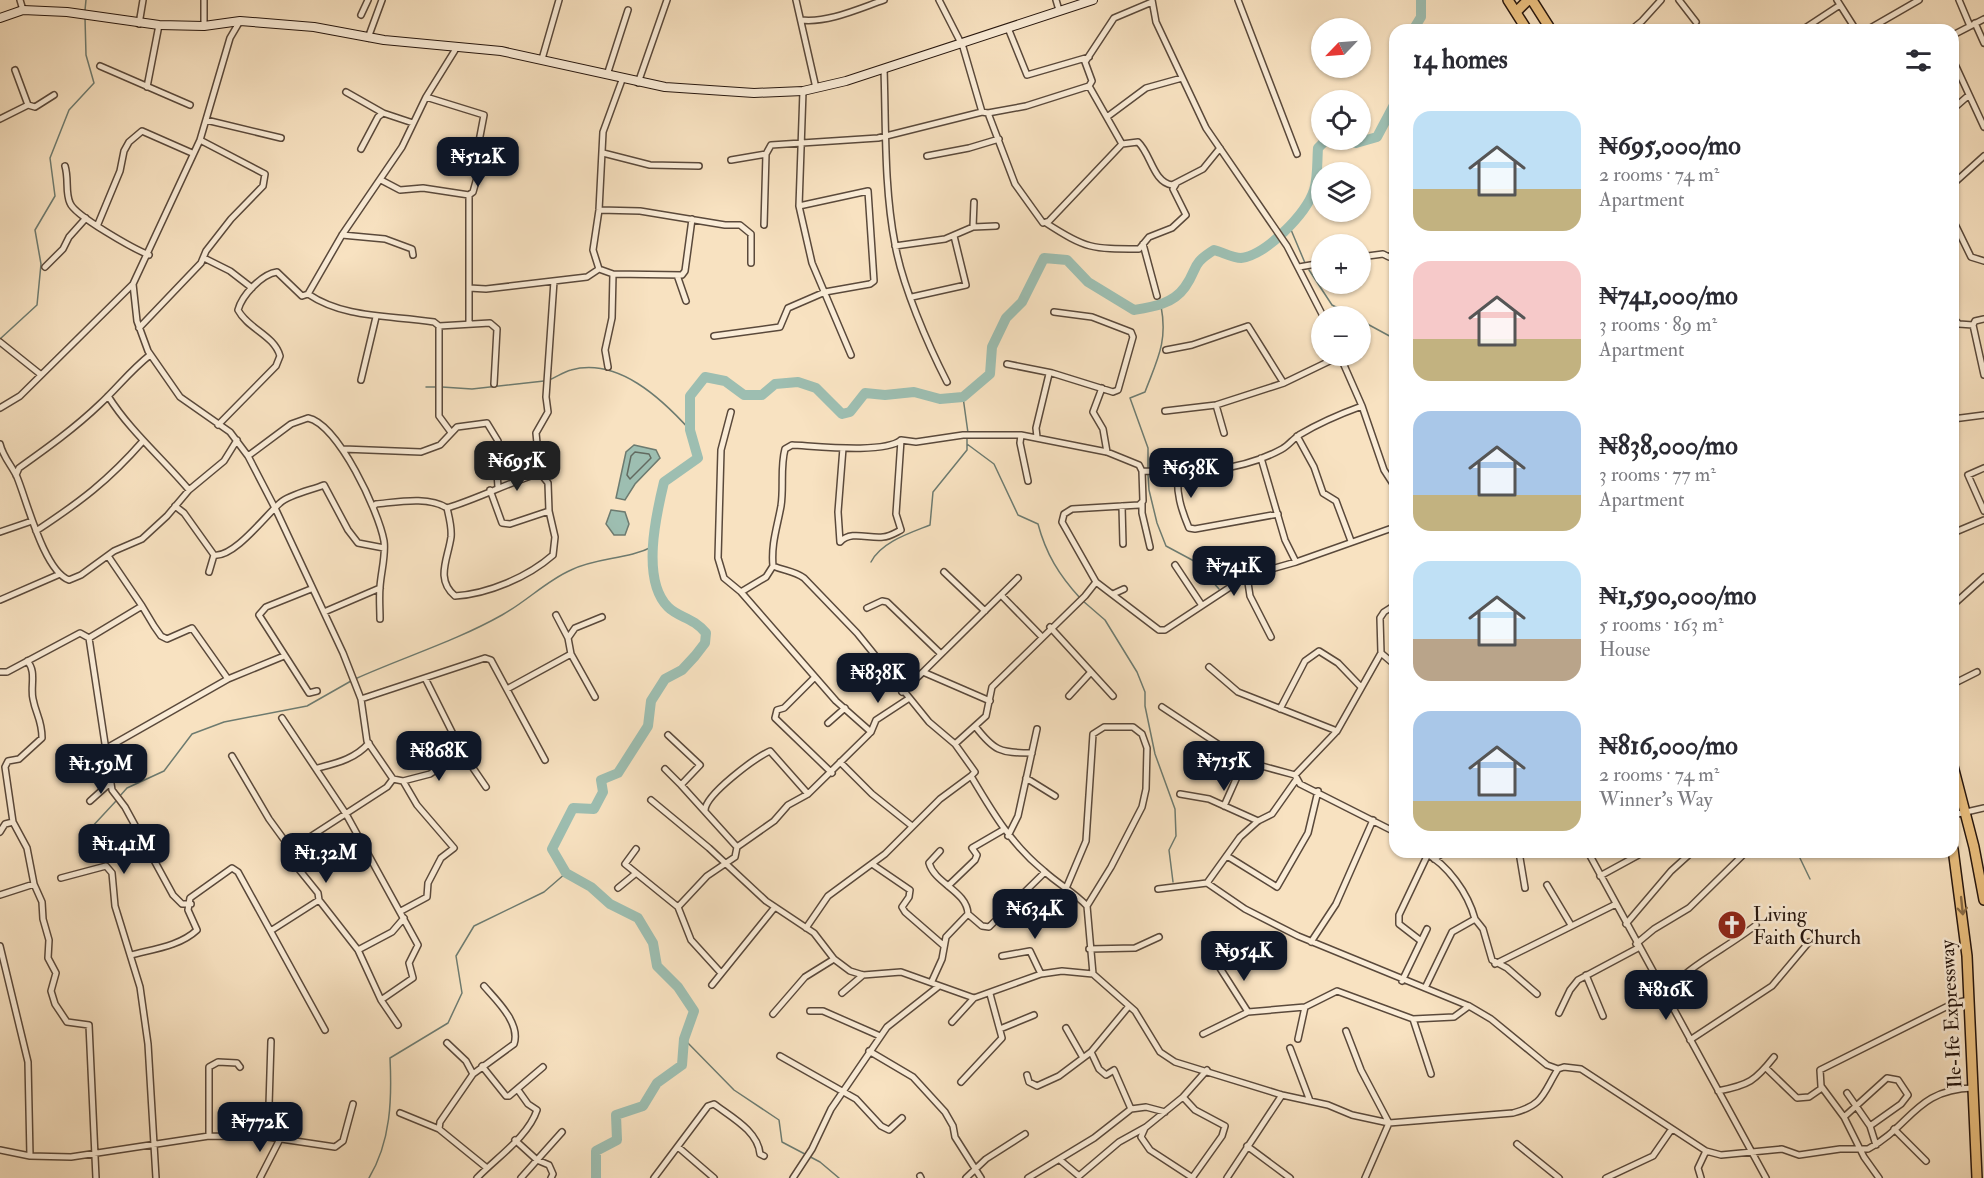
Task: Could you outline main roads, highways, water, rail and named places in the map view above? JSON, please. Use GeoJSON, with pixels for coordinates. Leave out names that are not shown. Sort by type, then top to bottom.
{"type":"FeatureCollection","features":[{"type":"Feature","properties":{"kind":"highway"},"geometry":{"type":"LineString","coordinates":[[1508,0],[1523,24]]}},
{"type":"Feature","properties":{"kind":"highway"},"geometry":{"type":"LineString","coordinates":[[1516,12],[1530,0],[1547,24]]}},
{"type":"Feature","properties":{"kind":"highway"},"geometry":{"type":"LineString","coordinates":[[1959,787],[1984,900]]}},
{"type":"Feature","properties":{"kind":"highway","name":"Ile-Ife Expressway"},"geometry":{"type":"LineString","coordinates":[[1954,858],[1962,907],[1969,1000],[1977,1178]]}},
{"type":"Feature","properties":{"kind":"water"},"geometry":{"type":"Polygon","coordinates":[[[634,445],[656,450],[660,458],[635,484],[625,500],[616,498],[626,452],[634,445]]]}},
{"type":"Feature","properties":{"kind":"water"},"geometry":{"type":"Polygon","coordinates":[[[611,510],[625,512],[629,524],[625,535],[614,535],[606,524],[611,510]]]}},
{"type":"Feature","properties":{"kind":"waterway"},"geometry":{"type":"LineString","coordinates":[[85,10],[86,0]]}},
{"type":"Feature","properties":{"kind":"waterway"},"geometry":{"type":"LineString","coordinates":[[1417,24],[1421,17],[1421,0]]}},
{"type":"Feature","properties":{"kind":"waterway"},"geometry":{"type":"LineString","coordinates":[[0,339],[37,305],[41,264],[35,230],[55,196],[50,158],[69,110],[94,83],[86,55],[85,18]]}},
{"type":"Feature","properties":{"kind":"waterway"},"geometry":{"type":"LineString","coordinates":[[1371,139],[1377,137],[1389,114]]}},
{"type":"Feature","properties":{"kind":"waterway"},"geometry":{"type":"LineString","coordinates":[[596,1178],[596,1151],[617,1140],[616,1115],[643,1106],[657,1083],[682,1065],[684,1039],[694,1011],[678,987],[657,966],[653,943],[638,918],[610,904],[591,887],[566,873],[552,849],[573,808],[594,809],[603,792],[601,780],[618,773],[648,726],[651,701],[665,679],[682,670],[705,643],[706,633],[691,621],[672,611],[660,595],[653,564],[657,512],[664,482],[698,458],[690,430],[690,396],[705,377],[725,381],[744,395],[762,395],[775,384],[798,382],[816,388],[842,414],[850,412],[865,393],[885,395],[914,392],[940,399],[963,397],[990,374],[992,347],[1006,318],[1022,302],[1044,258],[1067,260],[1088,282],[1134,310],[1162,304],[1180,293],[1198,263],[1214,250],[1241,258],[1262,249],[1284,232],[1310,200],[1316,180],[1318,150]]}},
{"type":"Feature","properties":{"kind":"waterway"},"geometry":{"type":"LineString","coordinates":[[1289,225],[1305,263]]}},
{"type":"Feature","properties":{"kind":"waterway"},"geometry":{"type":"LineString","coordinates":[[1309,270],[1334,306]]}},
{"type":"Feature","properties":{"kind":"waterway"},"geometry":{"type":"LineString","coordinates":[[1148,470],[1148,448],[1130,398],[1145,392],[1157,360],[1163,330],[1161,306]]}},
{"type":"Feature","properties":{"kind":"waterway"},"geometry":{"type":"LineString","coordinates":[[1371,326],[1389,336]]}},
{"type":"Feature","properties":{"kind":"waterway"},"geometry":{"type":"LineString","coordinates":[[549,380],[568,371],[588,368],[622,375],[652,394],[690,430]]}},
{"type":"Feature","properties":{"kind":"waterway"},"geometry":{"type":"LineString","coordinates":[[442,387],[472,389],[544,381]]}},
{"type":"Feature","properties":{"kind":"waterway"},"geometry":{"type":"LineString","coordinates":[[426,387],[437,387]]}},
{"type":"Feature","properties":{"kind":"waterway"},"geometry":{"type":"LineString","coordinates":[[963,397],[968,433]]}},
{"type":"Feature","properties":{"kind":"waterway"},"geometry":{"type":"LineString","coordinates":[[871,562],[889,544],[930,525],[933,492],[967,450],[967,438]]}},
{"type":"Feature","properties":{"kind":"waterway"},"geometry":{"type":"LineString","coordinates":[[967,444],[994,464],[1018,515],[1038,524],[1054,564],[1080,598]]}},
{"type":"Feature","properties":{"kind":"waterway"},"geometry":{"type":"LineString","coordinates":[[1148,475],[1157,523],[1166,546],[1194,561],[1219,589]]}},
{"type":"Feature","properties":{"kind":"waterway"},"geometry":{"type":"LineString","coordinates":[[355,679],[484,624],[511,610],[571,570],[644,551],[654,546]]}},
{"type":"Feature","properties":{"kind":"waterway"},"geometry":{"type":"LineString","coordinates":[[1083,601],[1105,620],[1137,672],[1145,692],[1145,706],[1155,754],[1175,809],[1176,836],[1169,850],[1173,882]]}},
{"type":"Feature","properties":{"kind":"waterway"},"geometry":{"type":"LineString","coordinates":[[119,797],[127,788],[164,771],[192,734],[224,722],[307,706],[351,681]]}},
{"type":"Feature","properties":{"kind":"waterway"},"geometry":{"type":"LineString","coordinates":[[90,829],[116,801]]}},
{"type":"Feature","properties":{"kind":"waterway"},"geometry":{"type":"LineString","coordinates":[[1800,858],[1810,879]]}},
{"type":"Feature","properties":{"kind":"waterway"},"geometry":{"type":"LineString","coordinates":[[369,1178],[386,1135],[391,1089],[390,1058],[448,1023],[462,993],[456,956],[474,926],[544,892],[566,873]]}},
{"type":"Feature","properties":{"kind":"waterway"},"geometry":{"type":"LineString","coordinates":[[684,1039],[734,1090],[779,1120],[782,1142],[820,1162],[839,1178]]}},
{"type":"Feature","properties":{"kind":"place","name":"Living Faith Church"},"geometry":{"type":"Point","coordinates":[1732,925]}}]}
